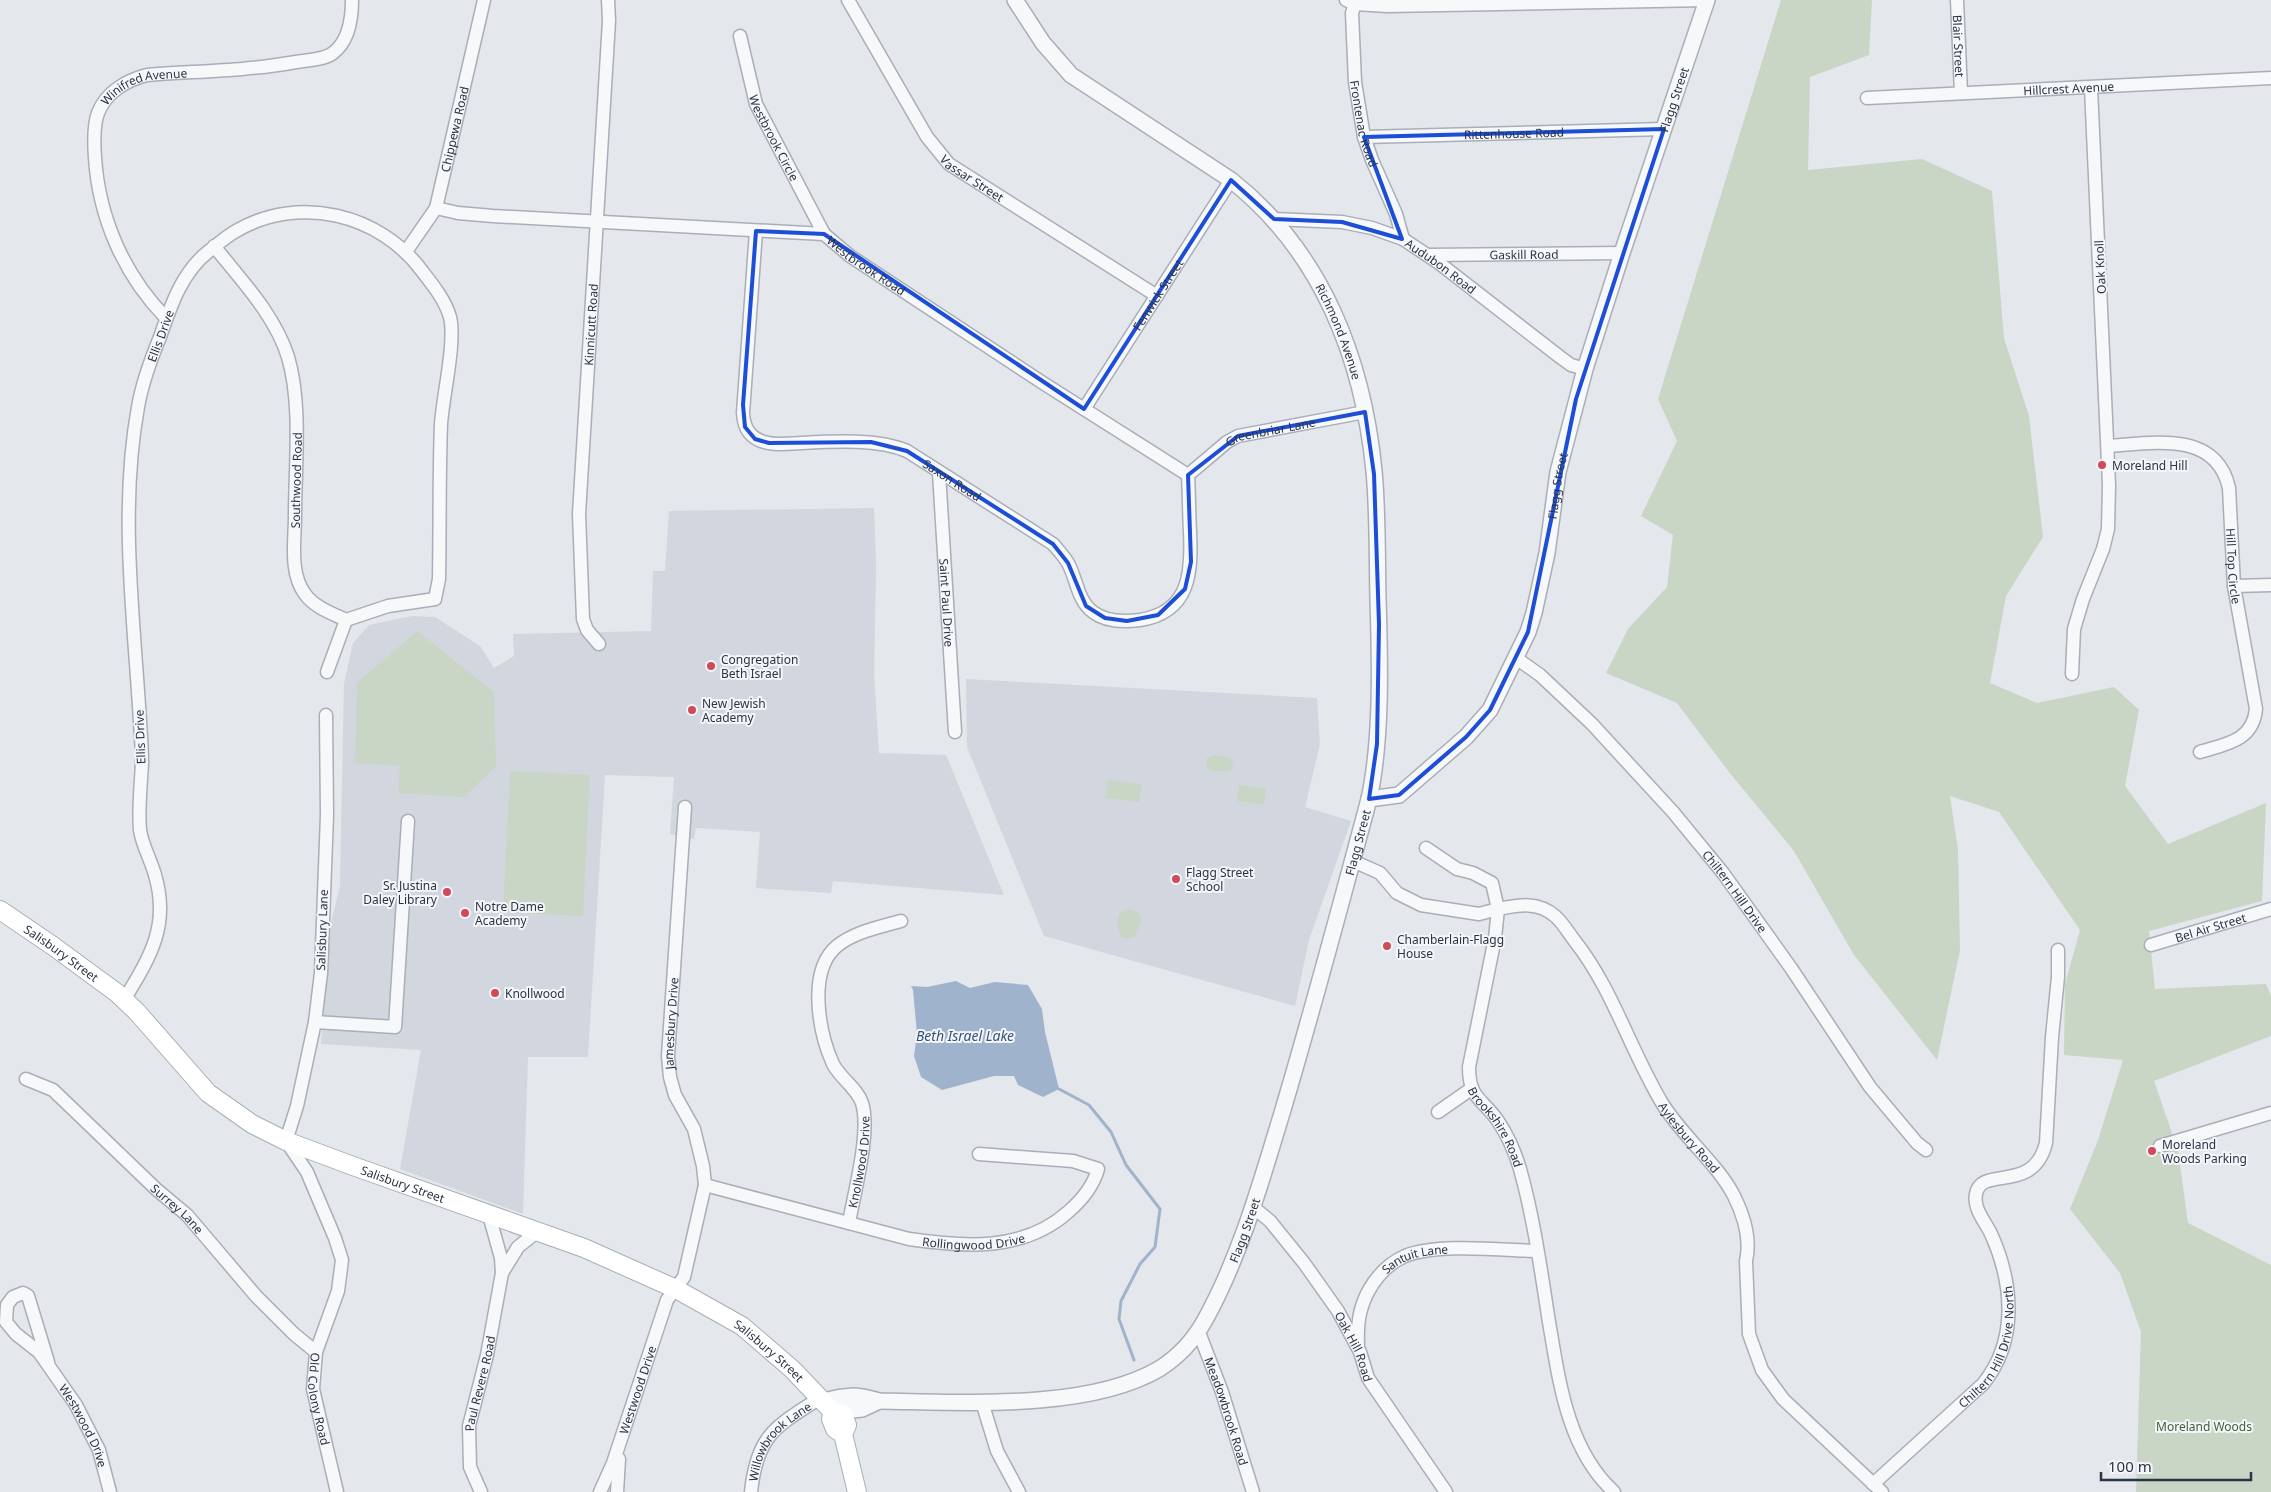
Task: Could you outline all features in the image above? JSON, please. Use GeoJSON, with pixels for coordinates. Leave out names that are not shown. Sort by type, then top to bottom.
{"type":"FeatureCollection","features":[{"type":"Feature","properties":{"kind":"main road","name":"Salisbury Street"},"geometry":{"type":"LineString","coordinates":[[0,910],[61,951],[124,1000],[152,1028],[208,1093],[252,1124],[286,1141],[584,1248],[676,1289],[742,1326],[777,1356],[825,1404],[843,1414],[847,1425],[843,1434],[857,1492]]}},
{"type":"Feature","properties":{"kind":"street","name":"Winifred Avenue"},"geometry":{"type":"LineString","coordinates":[[166,318],[137,284],[123,259],[101,201],[94,146],[98,114],[101,108],[118,88],[130,79],[147,74],[261,68],[317,59],[332,54],[344,39],[349,26],[352,0]]}},
{"type":"Feature","properties":{"kind":"street","name":"Chippewa Road"},"geometry":{"type":"LineString","coordinates":[[406,250],[436,208],[484,0]]}},
{"type":"Feature","properties":{"kind":"street","name":"Kinnicutt Road"},"geometry":{"type":"LineString","coordinates":[[599,644],[587,630],[583,619],[579,514],[608,30],[608,0]]}},
{"type":"Feature","properties":{"kind":"street","name":"Richmond Avenue"},"geometry":{"type":"LineString","coordinates":[[1015,0],[1043,43],[1071,75],[1232,180],[1255,198],[1274,219],[1301,255],[1339,322],[1365,412],[1374,474],[1379,624],[1377,744],[1369,799]]}},
{"type":"Feature","properties":{"kind":"street"},"geometry":{"type":"LineString","coordinates":[[1350,2],[1387,6],[1707,0]]}},
{"type":"Feature","properties":{"kind":"street","name":"Flagg Street"},"geometry":{"type":"LineString","coordinates":[[825,1404],[862,1409],[879,1401],[982,1402],[1073,1395],[1131,1382],[1169,1362],[1184,1349],[1205,1320],[1253,1207],[1321,983],[1369,799],[1399,795],[1466,737],[1490,710],[1516,658],[1534,613],[1547,554],[1558,472],[1585,369],[1707,0]]}},
{"type":"Feature","properties":{"kind":"street","name":"Blair Street"},"geometry":{"type":"LineString","coordinates":[[1958,0],[1961,93]]}},
{"type":"Feature","properties":{"kind":"street","name":"Vassar Street"},"geometry":{"type":"LineString","coordinates":[[850,1],[927,137],[949,164],[1157,296]]}},
{"type":"Feature","properties":{"kind":"street","name":"Frontenac Road"},"geometry":{"type":"LineString","coordinates":[[1350,2],[1355,82],[1364,136],[1372,160],[1396,214],[1403,239]]}},
{"type":"Feature","properties":{"kind":"street","name":"Westbrook Circle"},"geometry":{"type":"LineString","coordinates":[[740,36],[756,104],[824,234]]}},
{"type":"Feature","properties":{"kind":"street","name":"Hillcrest Avenue"},"geometry":{"type":"LineString","coordinates":[[1867,98],[2271,78]]}},
{"type":"Feature","properties":{"kind":"street","name":"Oak Knoll"},"geometry":{"type":"LineString","coordinates":[[2072,674],[2076,624],[2108,529],[2108,446],[2092,88]]}},
{"type":"Feature","properties":{"kind":"street","name":"Rittenhouse Road"},"geometry":{"type":"LineString","coordinates":[[1364,136],[1664,129]]}},
{"type":"Feature","properties":{"kind":"street","name":"Fenwick Street"},"geometry":{"type":"LineString","coordinates":[[1084,409],[1232,180]]}},
{"type":"Feature","properties":{"kind":"street","name":"Westbrook Road"},"geometry":{"type":"LineString","coordinates":[[436,208],[458,213],[493,216],[824,234],[850,256],[1188,475]]}},
{"type":"Feature","properties":{"kind":"street","name":"Ellis Drive"},"geometry":{"type":"LineString","coordinates":[[124,1000],[149,959],[155,942],[161,909],[154,874],[140,833],[142,757],[128,514],[131,452],[138,404],[166,318],[186,276],[200,258],[214,246],[236,231],[271,217],[313,212],[351,218],[370,226],[406,250],[432,284],[445,305],[452,329],[441,422],[439,578],[434,599],[388,606],[346,620]]}},
{"type":"Feature","properties":{"kind":"street","name":"Audubon Road"},"geometry":{"type":"LineString","coordinates":[[1274,219],[1342,222],[1372,228],[1403,239],[1571,365],[1585,369]]}},
{"type":"Feature","properties":{"kind":"street","name":"Saxon Road"},"geometry":{"type":"LineString","coordinates":[[756,231],[743,405],[744,420],[749,433],[754,439],[769,444],[872,442],[890,445],[907,451],[1053,544],[1068,563],[1081,599],[1086,606],[1098,616],[1119,621],[1138,620],[1158,615],[1174,604],[1185,590],[1191,562],[1188,475]]}},
{"type":"Feature","properties":{"kind":"street","name":"Southwood Road"},"geometry":{"type":"LineString","coordinates":[[214,246],[256,300],[282,339],[292,376],[296,420],[295,561],[297,575],[300,586],[311,602],[346,620]]}},
{"type":"Feature","properties":{"kind":"street","name":"Gaskill Road"},"geometry":{"type":"LineString","coordinates":[[1428,256],[1622,253]]}},
{"type":"Feature","properties":{"kind":"street","name":"Greenbriar Lane"},"geometry":{"type":"LineString","coordinates":[[1188,475],[1227,442],[1238,436],[1365,412]]}},
{"type":"Feature","properties":{"kind":"street","name":"Hill Top Circle"},"geometry":{"type":"LineString","coordinates":[[2108,446],[2161,442],[2196,448],[2210,455],[2220,465],[2227,477],[2234,586],[2243,644],[2255,700],[2255,717],[2252,727],[2233,742],[2200,752]]}},
{"type":"Feature","properties":{"kind":"street","name":"Saint Paul Drive"},"geometry":{"type":"LineString","coordinates":[[939,472],[955,732]]}},
{"type":"Feature","properties":{"kind":"street"},"geometry":{"type":"LineString","coordinates":[[2234,586],[2271,585]]}},
{"type":"Feature","properties":{"kind":"street"},"geometry":{"type":"LineString","coordinates":[[327,672],[346,620]]}},
{"type":"Feature","properties":{"kind":"street","name":"Chiltern Hill Drive"},"geometry":{"type":"LineString","coordinates":[[1516,658],[1540,675],[1592,724],[1673,812],[1723,874],[1791,968],[1870,1087],[1917,1143],[1926,1150]]}},
{"type":"Feature","properties":{"kind":"street","name":"Salisbury Lane"},"geometry":{"type":"LineString","coordinates":[[286,1141],[297,1106],[316,1022],[321,973],[327,815],[326,715]]}},
{"type":"Feature","properties":{"kind":"street","name":"Jamesbury Drive"},"geometry":{"type":"LineString","coordinates":[[676,1289],[684,1277],[705,1184],[703,1166],[694,1129],[676,1095],[670,1077],[668,1056],[685,807]]}},
{"type":"Feature","properties":{"kind":"street"},"geometry":{"type":"LineString","coordinates":[[316,1022],[395,1026],[408,821]]}},
{"type":"Feature","properties":{"kind":"street"},"geometry":{"type":"LineString","coordinates":[[1352,861],[1380,873],[1397,892],[1421,905],[1479,914],[1498,909],[1492,883],[1473,873],[1457,869],[1426,848]]}},
{"type":"Feature","properties":{"kind":"street","name":"Aylesbury Road"},"geometry":{"type":"LineString","coordinates":[[1498,909],[1524,904],[1545,910],[1563,925],[1593,967],[1662,1104],[1690,1141],[1724,1179],[1742,1214],[1746,1229],[1748,1251],[1746,1261],[1748,1327],[1752,1346],[1762,1370],[1783,1399],[1878,1488]]}},
{"type":"Feature","properties":{"kind":"street","name":"Brookshire Road"},"geometry":{"type":"LineString","coordinates":[[1498,909],[1495,938],[1469,1067],[1469,1085],[1499,1122],[1515,1151],[1529,1199],[1557,1365],[1570,1420],[1582,1448],[1614,1492]]}},
{"type":"Feature","properties":{"kind":"street","name":"Bel Air Street"},"geometry":{"type":"LineString","coordinates":[[2151,945],[2271,909]]}},
{"type":"Feature","properties":{"kind":"street","name":"Knollwood Drive"},"geometry":{"type":"LineString","coordinates":[[848,1223],[863,1143],[865,1121],[862,1102],[840,1076],[825,1042],[819,1010],[821,980],[829,954],[842,942],[901,921]]}},
{"type":"Feature","properties":{"kind":"street","name":"Chiltern Hill Drive North"},"geometry":{"type":"LineString","coordinates":[[1878,1488],[1983,1384],[1996,1365],[2002,1350],[2009,1312],[2007,1287],[1992,1236],[1978,1210],[1975,1200],[1976,1191],[1980,1185],[1988,1180],[2020,1176],[2030,1171],[2038,1164],[2043,1155],[2046,1143],[2052,1037],[2058,977],[2058,950]]}},
{"type":"Feature","properties":{"kind":"street","name":"Surrey Lane"},"geometry":{"type":"LineString","coordinates":[[26,1079],[53,1090],[156,1189],[187,1215],[256,1296],[294,1334],[316,1352]]}},
{"type":"Feature","properties":{"kind":"street"},"geometry":{"type":"LineString","coordinates":[[1438,1112],[1471,1089]]}},
{"type":"Feature","properties":{"kind":"street"},"geometry":{"type":"LineString","coordinates":[[2160,1146],[2271,1113]]}},
{"type":"Feature","properties":{"kind":"street","name":"Old Colony Road"},"geometry":{"type":"LineString","coordinates":[[286,1141],[307,1172],[335,1238],[342,1260],[338,1291],[316,1352],[313,1389],[336,1492]]}},
{"type":"Feature","properties":{"kind":"street","name":"Rollingwood Drive"},"geometry":{"type":"LineString","coordinates":[[705,1184],[908,1239],[940,1244],[992,1244],[1017,1240],[1039,1232],[1059,1220],[1089,1190],[1098,1169],[1073,1161],[979,1154]]}},
{"type":"Feature","properties":{"kind":"street","name":"Oak Hill Road"},"geometry":{"type":"LineString","coordinates":[[1253,1207],[1270,1222],[1304,1262],[1338,1311],[1360,1352],[1368,1378],[1446,1492]]}},
{"type":"Feature","properties":{"kind":"street","name":"Paul Revere Road"},"geometry":{"type":"LineString","coordinates":[[480,1492],[470,1467],[469,1426],[487,1355],[502,1273],[501,1258],[490,1215]]}},
{"type":"Feature","properties":{"kind":"street","name":"Paul Revere Road"},"geometry":{"type":"LineString","coordinates":[[502,1273],[518,1247],[538,1232]]}},
{"type":"Feature","properties":{"kind":"street","name":"Santuit Lane"},"geometry":{"type":"LineString","coordinates":[[1360,1352],[1358,1324],[1362,1303],[1379,1275],[1396,1260],[1414,1253],[1445,1250],[1537,1251]]}},
{"type":"Feature","properties":{"kind":"street","name":"Westwood Drive"},"geometry":{"type":"LineString","coordinates":[[600,1492],[609,1474],[667,1300],[676,1289]]}},
{"type":"Feature","properties":{"kind":"street","name":"Westwood Drive"},"geometry":{"type":"LineString","coordinates":[[48,1362],[28,1296],[23,1293],[17,1295],[7,1305],[6,1322],[16,1334],[39,1352],[48,1362],[88,1426],[105,1467],[110,1492]]}},
{"type":"Feature","properties":{"kind":"street","name":"Meadowbrook Road"},"geometry":{"type":"LineString","coordinates":[[1198,1330],[1222,1392],[1253,1492]]}},
{"type":"Feature","properties":{"kind":"street"},"geometry":{"type":"LineString","coordinates":[[982,1402],[997,1451],[1019,1492]]}},
{"type":"Feature","properties":{"kind":"street","name":"Willowbrook Lane"},"geometry":{"type":"LineString","coordinates":[[751,1492],[758,1457],[770,1434],[785,1420],[825,1404]]}},
{"type":"Feature","properties":{"kind":"street"},"geometry":{"type":"LineString","coordinates":[[617,1492],[621,1439]]}},
{"type":"Feature","properties":{"kind":"highlighted area"},"geometry":{"type":"Polygon","coordinates":[[[1664,129],[1576,399],[1528,632],[1490,710],[1466,737],[1399,795],[1369,799],[1377,744],[1379,624],[1374,474],[1365,412],[1238,436],[1188,475],[1191,562],[1185,589],[1158,615],[1127,621],[1105,618],[1086,606],[1068,563],[1053,544],[907,451],[871,442],[769,443],[755,439],[745,427],[743,405],[756,231],[824,234],[1084,409],[1231,180],[1274,219],[1342,222],[1402,239],[1364,137],[1664,129]]]}},
{"type":"Feature","properties":{"kind":"shaded area"},"geometry":{"type":"Polygon","coordinates":[[[874,508],[876,565],[874,675],[879,753],[946,755],[1004,895],[833,881],[831,893],[756,888],[760,832],[696,828],[694,839],[670,834],[674,777],[605,775],[588,1057],[528,1057],[523,1214],[400,1169],[421,1050],[321,1044],[327,940],[340,886],[344,684],[353,643],[369,625],[412,616],[435,617],[480,646],[494,668],[514,656],[513,634],[651,631],[653,571],[665,571],[669,511],[874,508]]]}},
{"type":"Feature","properties":{"kind":"shaded area","name":"Flagg Street School"},"geometry":{"type":"Polygon","coordinates":[[[966,679],[1317,698],[1320,744],[1305,807],[1351,821],[1309,940],[1295,1006],[1044,936],[967,747],[966,679]]]}},
{"type":"Feature","properties":{"kind":"green space","name":"Moreland Woods"},"geometry":{"type":"Polygon","coordinates":[[[1781,0],[1872,0],[1869,55],[1810,77],[1808,170],[1922,159],[1992,191],[2004,338],[2029,416],[2043,537],[2006,596],[1990,683],[2037,703],[2114,687],[2139,710],[2125,786],[2168,844],[2266,803],[2262,901],[2149,931],[2155,989],[2266,984],[2271,996],[2271,1036],[2154,1081],[2178,1150],[2188,1223],[2271,1265],[2271,1492],[2136,1492],[2141,1332],[2120,1273],[2070,1209],[2098,1140],[2123,1060],[2064,1055],[2065,984],[2080,930],[1999,812],[1950,796],[1958,850],[1960,950],[1937,1060],[1854,955],[1794,851],[1729,772],[1677,703],[1606,673],[1628,629],[1667,587],[1673,535],[1641,516],[1677,441],[1658,399],[1781,0]]]}},
{"type":"Feature","properties":{"kind":"green space"},"geometry":{"type":"Polygon","coordinates":[[[417,631],[494,692],[496,766],[464,797],[398,793],[400,766],[355,763],[357,683],[417,631]]]}},
{"type":"Feature","properties":{"kind":"green space"},"geometry":{"type":"Polygon","coordinates":[[[1212,755],[1225,756],[1232,760],[1233,766],[1230,771],[1211,771],[1206,766],[1207,758],[1212,755]]]}},
{"type":"Feature","properties":{"kind":"green space"},"geometry":{"type":"Polygon","coordinates":[[[510,771],[590,775],[583,916],[503,912],[510,771]]]}},
{"type":"Feature","properties":{"kind":"green space"},"geometry":{"type":"Polygon","coordinates":[[[1108,780],[1142,784],[1139,802],[1106,798],[1108,780]]]}},
{"type":"Feature","properties":{"kind":"green space"},"geometry":{"type":"Polygon","coordinates":[[[1239,785],[1266,789],[1264,805],[1237,801],[1239,785]]]}},
{"type":"Feature","properties":{"kind":"green space"},"geometry":{"type":"Polygon","coordinates":[[[1127,909],[1138,912],[1142,919],[1136,935],[1132,938],[1123,938],[1118,927],[1119,914],[1127,909]]]}},
{"type":"Feature","properties":{"kind":"water","name":"Beth Israel Lake"},"geometry":{"type":"Polygon","coordinates":[[[956,981],[970,988],[995,982],[1028,985],[1042,1009],[1045,1032],[1059,1089],[1043,1097],[1018,1085],[1014,1076],[994,1076],[942,1090],[921,1077],[914,1056],[917,1034],[911,986],[927,987],[956,981]]]}},
{"type":"Feature","properties":{"kind":"waterway"},"geometry":{"type":"LineString","coordinates":[[1059,1089],[1089,1105],[1111,1132],[1126,1165],[1160,1209],[1155,1247],[1140,1264],[1121,1301],[1119,1319],[1134,1360]]}},
{"type":"Feature","properties":{"kind":"place","name":"Moreland Hill"},"geometry":{"type":"Point","coordinates":[2102,465]}},
{"type":"Feature","properties":{"kind":"place","name":"Congregation Beth Israel"},"geometry":{"type":"Point","coordinates":[711,666]}},
{"type":"Feature","properties":{"kind":"place","name":"New Jewish Academy"},"geometry":{"type":"Point","coordinates":[692,710]}},
{"type":"Feature","properties":{"kind":"place","name":"Flagg Street School"},"geometry":{"type":"Point","coordinates":[1176,879]}},
{"type":"Feature","properties":{"kind":"place","name":"Sr. Justina Daley Library"},"geometry":{"type":"Point","coordinates":[447,892]}},
{"type":"Feature","properties":{"kind":"place","name":"Notre Dame Academy"},"geometry":{"type":"Point","coordinates":[465,913]}},
{"type":"Feature","properties":{"kind":"place","name":"Chamberlain-Flagg House"},"geometry":{"type":"Point","coordinates":[1387,946]}},
{"type":"Feature","properties":{"kind":"place","name":"Knollwood"},"geometry":{"type":"Point","coordinates":[495,993]}},
{"type":"Feature","properties":{"kind":"place","name":"Moreland Woods Parking"},"geometry":{"type":"Point","coordinates":[2152,1151]}}]}
